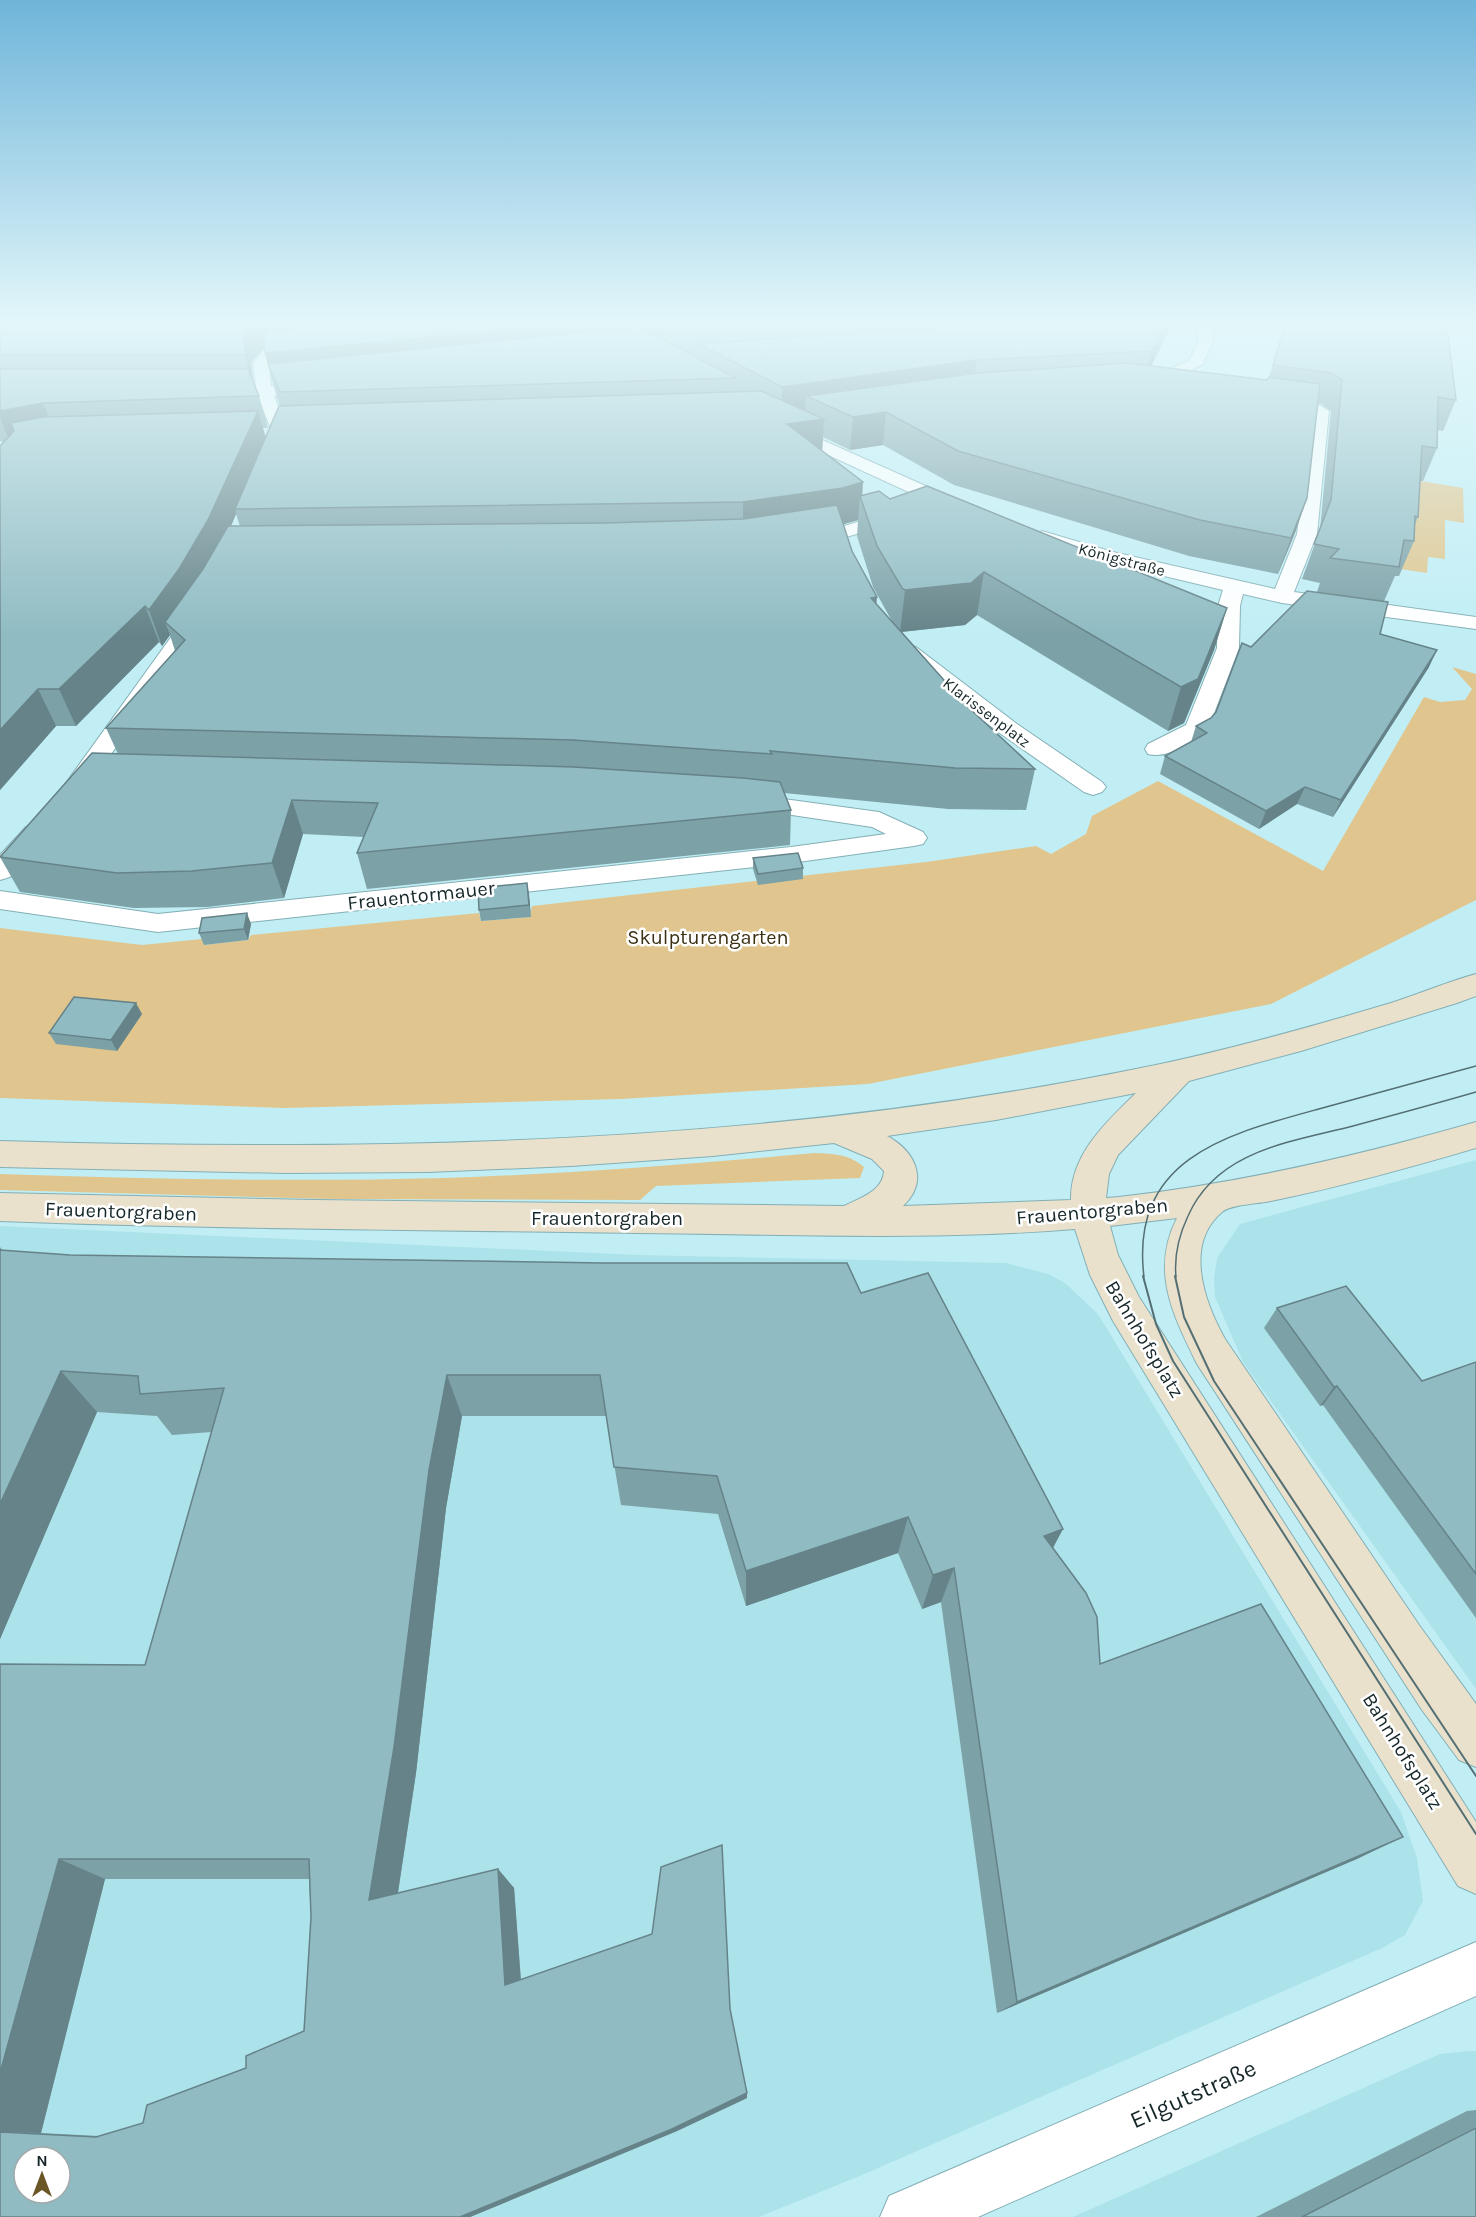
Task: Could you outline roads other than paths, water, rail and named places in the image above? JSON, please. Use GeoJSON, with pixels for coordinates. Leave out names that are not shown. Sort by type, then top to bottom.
{"type":"FeatureCollection","features":[{"type":"Feature","properties":{"kind":"main road"},"geometry":{"type":"LineString","coordinates":[[0,1154],[259,1160],[477,1156],[663,1148],[839,1132],[1059,1097],[1178,1072],[1307,1039],[1445,996],[1476,984]]}},
{"type":"Feature","properties":{"kind":"main road","name":"Bahnhofsplatz"},"geometry":{"type":"LineString","coordinates":[[1178,1072],[1100,1154],[1092,1177],[1090,1213],[1101,1261],[1126,1309],[1476,1868]]}},
{"type":"Feature","properties":{"kind":"main road"},"geometry":{"type":"LineString","coordinates":[[839,1132],[882,1148],[895,1159],[901,1174],[902,1184],[893,1197],[851,1219]]}},
{"type":"Feature","properties":{"kind":"main road"},"geometry":{"type":"LineString","coordinates":[[1476,1135],[1330,1174],[1213,1199],[1194,1220],[1185,1238],[1182,1255],[1187,1295],[1216,1360],[1432,1683],[1476,1743]]}},
{"type":"Feature","properties":{"kind":"main road","name":"Frauentorgraben"},"geometry":{"type":"LineString","coordinates":[[0,1207],[248,1215],[969,1219],[1090,1213],[1213,1199]]}},
{"type":"Feature","properties":{"kind":"street"},"geometry":{"type":"LineString","coordinates":[[263,477],[280,434],[278,429]]}},
{"type":"Feature","properties":{"kind":"street"},"geometry":{"type":"LineString","coordinates":[[788,429],[945,502],[978,514]]}},
{"type":"Feature","properties":{"kind":"street"},"geometry":{"type":"LineString","coordinates":[[1282,597],[1307,534],[1319,429]]}},
{"type":"Feature","properties":{"kind":"street"},"geometry":{"type":"LineString","coordinates":[[257,435],[303,433]]}},
{"type":"Feature","properties":{"kind":"street"},"geometry":{"type":"LineString","coordinates":[[787,541],[843,532],[945,502]]}},
{"type":"Feature","properties":{"kind":"street","name":"Königstraße"},"geometry":{"type":"LineString","coordinates":[[1021,530],[1108,557],[1282,597],[1472,622]]}},
{"type":"Feature","properties":{"kind":"street"},"geometry":{"type":"LineString","coordinates":[[843,532],[850,554]]}},
{"type":"Feature","properties":{"kind":"street"},"geometry":{"type":"LineString","coordinates":[[1157,749],[1196,729],[1228,648],[1229,606],[1234,587]]}},
{"type":"Feature","properties":{"kind":"street"},"geometry":{"type":"LineString","coordinates":[[0,871],[59,807],[98,777],[209,596]]}},
{"type":"Feature","properties":{"kind":"street","name":"Klarissenplatz"},"geometry":{"type":"LineString","coordinates":[[887,636],[1009,729],[1094,787]]}},
{"type":"Feature","properties":{"kind":"street","name":"Frauentormauer"},"geometry":{"type":"LineString","coordinates":[[0,900],[158,923],[791,855],[914,838],[879,820],[724,800]]}},
{"type":"Feature","properties":{"kind":"street","name":"Eilgutstraße"},"geometry":{"type":"LineString","coordinates":[[910,2217],[1476,1969]]}},
{"type":"Feature","properties":{"kind":"tram line"},"geometry":{"type":"LineString","coordinates":[[1144,1277],[1144,1236],[1153,1203],[1170,1176],[1194,1156],[1223,1140],[1256,1127],[1476,1066]]}},
{"type":"Feature","properties":{"kind":"tram line"},"geometry":{"type":"LineString","coordinates":[[1176,1277],[1178,1246],[1188,1216],[1201,1194],[1217,1176],[1237,1163],[1281,1144],[1476,1092]]}},
{"type":"Feature","properties":{"kind":"tram line"},"geometry":{"type":"LineString","coordinates":[[1143,1276],[1156,1324],[1173,1361],[1476,1834]]}},
{"type":"Feature","properties":{"kind":"tram line"},"geometry":{"type":"LineString","coordinates":[[1175,1276],[1184,1317],[1214,1381],[1476,1776]]}},
{"type":"Feature","properties":{"kind":"park label","name":"Skulpturengarten"},"geometry":{"type":"Point","coordinates":[708,937]}}]}
